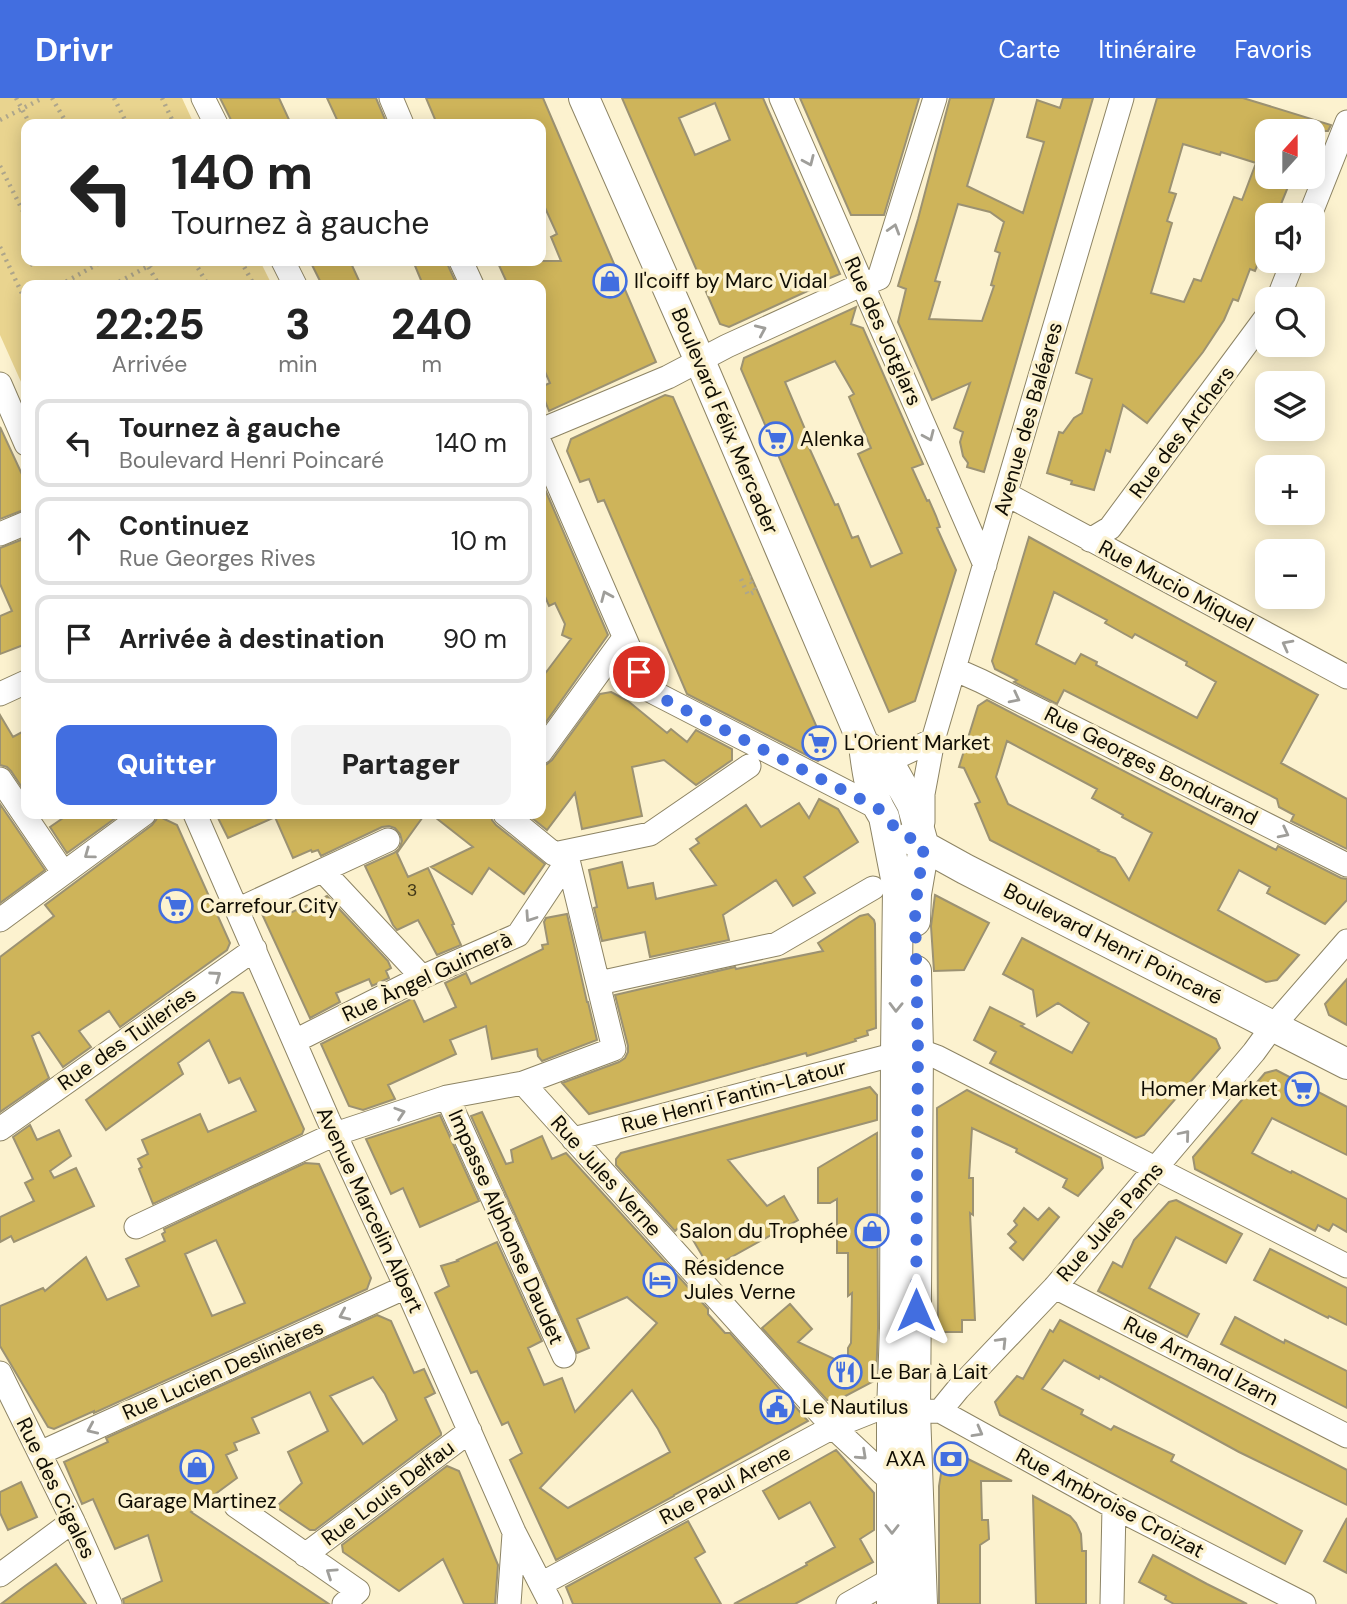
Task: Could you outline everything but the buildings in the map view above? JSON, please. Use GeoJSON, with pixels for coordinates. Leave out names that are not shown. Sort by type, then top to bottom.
{"type":"FeatureCollection","features":[{"type":"Feature","properties":{"kind":"main road","name":"Boulevard Félix Mercader"},"geometry":{"type":"LineString","coordinates":[[584,98],[875,752]]}},
{"type":"Feature","properties":{"kind":"main road"},"geometry":{"type":"LineString","coordinates":[[875,752],[868,778],[881,813],[898,889],[907,1052]]}},
{"type":"Feature","properties":{"kind":"main road"},"geometry":{"type":"LineString","coordinates":[[875,752],[912,804],[924,846],[915,908],[895,1328],[916,1412],[922,1604]]}},
{"type":"Feature","properties":{"kind":"main road","name":"Boulevard Henri Poincaré"},"geometry":{"type":"LineString","coordinates":[[881,813],[900,832],[924,846],[1347,1064]]}},
{"type":"Feature","properties":{"kind":"main road"},"geometry":{"type":"LineString","coordinates":[[892,1592],[892,1482],[916,1412]]}},
{"type":"Feature","properties":{"kind":"street"},"geometry":{"type":"LineString","coordinates":[[203,98],[214,119]]}},
{"type":"Feature","properties":{"kind":"street"},"geometry":{"type":"LineString","coordinates":[[391,98],[400,119]]}},
{"type":"Feature","properties":{"kind":"street","name":"Rue des Jotglars"},"geometry":{"type":"LineString","coordinates":[[781,98],[985,565]]}},
{"type":"Feature","properties":{"kind":"street"},"geometry":{"type":"LineString","coordinates":[[546,428],[668,377],[727,346],[879,278],[935,98]]}},
{"type":"Feature","properties":{"kind":"street","name":"Avenue des Baléares"},"geometry":{"type":"LineString","coordinates":[[924,846],[923,794],[933,740],[1122,98]]}},
{"type":"Feature","properties":{"kind":"street"},"geometry":{"type":"LineString","coordinates":[[1315,203],[1347,122]]}},
{"type":"Feature","properties":{"kind":"street","name":"Rue des Archers"},"geometry":{"type":"LineString","coordinates":[[1090,540],[1110,528],[1255,332]]}},
{"type":"Feature","properties":{"kind":"street"},"geometry":{"type":"LineString","coordinates":[[3,397],[21,433]]}},
{"type":"Feature","properties":{"kind":"street"},"geometry":{"type":"LineString","coordinates":[[546,457],[646,690],[881,813]]}},
{"type":"Feature","properties":{"kind":"street","name":"Rue Mucio Miquel"},"geometry":{"type":"LineString","coordinates":[[1006,494],[1347,677]]}},
{"type":"Feature","properties":{"kind":"street"},"geometry":{"type":"LineString","coordinates":[[0,534],[21,525]]}},
{"type":"Feature","properties":{"kind":"street"},"geometry":{"type":"LineString","coordinates":[[546,745],[624,638]]}},
{"type":"Feature","properties":{"kind":"street","name":"Rue Georges Bondurand"},"geometry":{"type":"LineString","coordinates":[[954,668],[1347,865]]}},
{"type":"Feature","properties":{"kind":"street"},"geometry":{"type":"LineString","coordinates":[[0,694],[21,684]]}},
{"type":"Feature","properties":{"kind":"street"},"geometry":{"type":"LineString","coordinates":[[875,752],[898,756],[933,740]]}},
{"type":"Feature","properties":{"kind":"street"},"geometry":{"type":"LineString","coordinates":[[561,857],[650,834],[749,766]]}},
{"type":"Feature","properties":{"kind":"street"},"geometry":{"type":"LineString","coordinates":[[0,779],[21,810]]}},
{"type":"Feature","properties":{"kind":"street"},"geometry":{"type":"LineString","coordinates":[[27,819],[63,872]]}},
{"type":"Feature","properties":{"kind":"street"},"geometry":{"type":"LineString","coordinates":[[0,920],[137,819]]}},
{"type":"Feature","properties":{"kind":"street","name":"Avenue Marcelin Albert"},"geometry":{"type":"LineString","coordinates":[[197,819],[514,1532],[546,1594]]}},
{"type":"Feature","properties":{"kind":"street"},"geometry":{"type":"LineString","coordinates":[[136,1227],[335,1134],[447,1097],[523,1083],[614,1049],[599,983],[561,857],[512,819]]}},
{"type":"Feature","properties":{"kind":"street"},"geometry":{"type":"LineString","coordinates":[[237,910],[388,840]]}},
{"type":"Feature","properties":{"kind":"street","name":"Rue Àngel Guimerà"},"geometry":{"type":"LineString","coordinates":[[295,1041],[422,977],[518,935],[561,857]]}},
{"type":"Feature","properties":{"kind":"street"},"geometry":{"type":"LineString","coordinates":[[323,871],[422,977]]}},
{"type":"Feature","properties":{"kind":"street"},"geometry":{"type":"LineString","coordinates":[[599,983],[777,944],[873,888]]}},
{"type":"Feature","properties":{"kind":"street","name":"Rue Jules Pams"},"geometry":{"type":"LineString","coordinates":[[916,1412],[958,1389],[1055,1287],[1347,941]]}},
{"type":"Feature","properties":{"kind":"street","name":"Rue des Tuileries"},"geometry":{"type":"LineString","coordinates":[[0,1129],[255,949]]}},
{"type":"Feature","properties":{"kind":"street"},"geometry":{"type":"LineString","coordinates":[[907,1052],[937,1057],[1347,1266]]}},
{"type":"Feature","properties":{"kind":"street","name":"Rue Henri Fantin-Latour"},"geometry":{"type":"LineString","coordinates":[[573,1139],[907,1052]]}},
{"type":"Feature","properties":{"kind":"street","name":"Rue Jules Verne"},"geometry":{"type":"LineString","coordinates":[[523,1083],[833,1427],[892,1482]]}},
{"type":"Feature","properties":{"kind":"street","name":"Impasse Alphonse Daudet"},"geometry":{"type":"LineString","coordinates":[[447,1097],[564,1356]]}},
{"type":"Feature","properties":{"kind":"street","name":"Rue Lucien Deslinières"},"geometry":{"type":"LineString","coordinates":[[40,1453],[406,1287]]}},
{"type":"Feature","properties":{"kind":"street","name":"Rue Armand Izarn"},"geometry":{"type":"LineString","coordinates":[[1055,1287],[1347,1436]]}},
{"type":"Feature","properties":{"kind":"street","name":"Rue des Cigales"},"geometry":{"type":"LineString","coordinates":[[0,1373],[73,1521],[110,1604]]}},
{"type":"Feature","properties":{"kind":"street","name":"Rue Paul Arene"},"geometry":{"type":"LineString","coordinates":[[546,1594],[833,1427],[878,1409],[916,1412]]}},
{"type":"Feature","properties":{"kind":"street","name":"Rue Ambroise Croizat"},"geometry":{"type":"LineString","coordinates":[[916,1412],[1114,1507],[1304,1604]]}},
{"type":"Feature","properties":{"kind":"street","name":"Rue Louis Delfau"},"geometry":{"type":"LineString","coordinates":[[305,1555],[470,1431]]}},
{"type":"Feature","properties":{"kind":"street"},"geometry":{"type":"LineString","coordinates":[[236,1506],[305,1555],[351,1597]]}},
{"type":"Feature","properties":{"kind":"street"},"geometry":{"type":"LineString","coordinates":[[1112,1604],[1114,1507]]}},
{"type":"Feature","properties":{"kind":"street"},"geometry":{"type":"LineString","coordinates":[[0,1575],[73,1521]]}},
{"type":"Feature","properties":{"kind":"street"},"geometry":{"type":"LineString","coordinates":[[509,1604],[514,1532]]}},
{"type":"Feature","properties":{"kind":"street"},"geometry":{"type":"LineString","coordinates":[[848,1604],[892,1592]]}},
{"type":"Feature","properties":{"kind":"path"},"geometry":{"type":"LineString","coordinates":[[16,98],[27,119]]}},
{"type":"Feature","properties":{"kind":"path"},"geometry":{"type":"LineString","coordinates":[[0,120],[43,98]]}},
{"type":"Feature","properties":{"kind":"path"},"geometry":{"type":"LineString","coordinates":[[52,98],[64,119]]}},
{"type":"Feature","properties":{"kind":"path"},"geometry":{"type":"LineString","coordinates":[[114,98],[124,119]]}},
{"type":"Feature","properties":{"kind":"path"},"geometry":{"type":"LineString","coordinates":[[162,98],[172,119]]}},
{"type":"Feature","properties":{"kind":"path"},"geometry":{"type":"LineString","coordinates":[[0,166],[21,207]]}},
{"type":"Feature","properties":{"kind":"path"},"geometry":{"type":"LineString","coordinates":[[0,247],[21,291]]}},
{"type":"Feature","properties":{"kind":"path"},"geometry":{"type":"LineString","coordinates":[[69,280],[94,266]]}},
{"type":"Feature","properties":{"kind":"path"},"geometry":{"type":"LineString","coordinates":[[121,280],[142,266]]}},
{"type":"Feature","properties":{"kind":"path"},"geometry":{"type":"LineString","coordinates":[[198,268],[205,280]]}},
{"type":"Feature","properties":{"kind":"path"},"geometry":{"type":"LineString","coordinates":[[750,578],[756,592],[748,595],[740,581],[750,578]]}},
{"type":"Feature","properties":{"kind":"shaded area"},"geometry":{"type":"Polygon","coordinates":[[[0,98],[182,98],[192,119],[21,119],[21,266],[262,266],[270,280],[21,280],[21,382],[0,335],[0,98]]]}},
{"type":"Feature","properties":{"kind":"place","name":"Il'coiff by Marc Vidal"},"geometry":{"type":"Point","coordinates":[610,281]}},
{"type":"Feature","properties":{"kind":"place","name":"Alenka"},"geometry":{"type":"Point","coordinates":[776,439]}},
{"type":"Feature","properties":{"kind":"place","name":"L'Orient Market"},"geometry":{"type":"Point","coordinates":[819,743]}},
{"type":"Feature","properties":{"kind":"place","name":"Carrefour City"},"geometry":{"type":"Point","coordinates":[176,906]}},
{"type":"Feature","properties":{"kind":"place","name":"Homer Market"},"geometry":{"type":"Point","coordinates":[1302,1089]}},
{"type":"Feature","properties":{"kind":"place","name":"Salon du Trophée"},"geometry":{"type":"Point","coordinates":[872,1231]}},
{"type":"Feature","properties":{"kind":"place","name":"Résidence Jules Verne"},"geometry":{"type":"Point","coordinates":[660,1280]}},
{"type":"Feature","properties":{"kind":"place","name":"Le Bar à Lait"},"geometry":{"type":"Point","coordinates":[845,1372]}},
{"type":"Feature","properties":{"kind":"place","name":"Le Nautilus"},"geometry":{"type":"Point","coordinates":[777,1407]}},
{"type":"Feature","properties":{"kind":"place","name":"AXA"},"geometry":{"type":"Point","coordinates":[951,1459]}},
{"type":"Feature","properties":{"kind":"place","name":"Garage Martinez"},"geometry":{"type":"Point","coordinates":[197,1467]}},
{"type":"Feature","properties":{"kind":"route"},"geometry":{"type":"LineString","coordinates":[[639,672],[646,690],[878,808],[900,832],[924,846],[915,908],[918,1050],[916,1310]]}}]}
